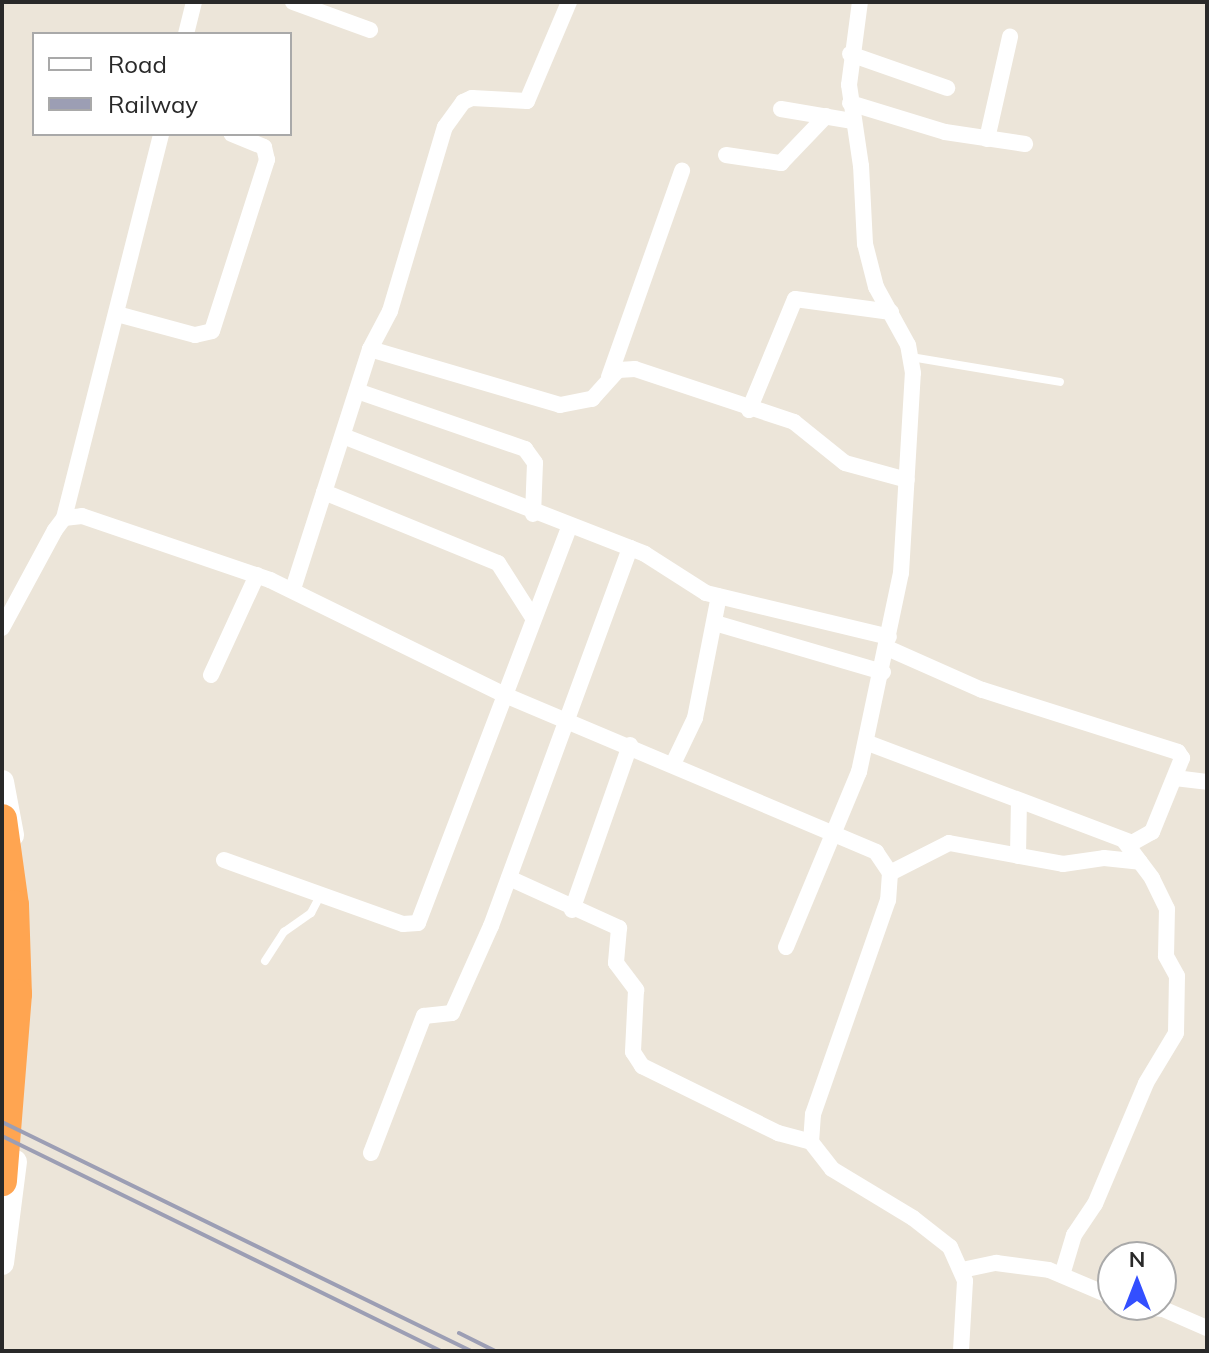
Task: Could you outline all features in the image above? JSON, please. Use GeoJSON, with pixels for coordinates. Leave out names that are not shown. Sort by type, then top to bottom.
{"type":"FeatureCollection","features":[{"type":"Feature","properties":{"kind":"highway"},"geometry":{"type":"LineString","coordinates":[[2,819],[14,905],[17,994],[2,1181]]}},
{"type":"Feature","properties":{"kind":"street"},"geometry":{"type":"LineString","coordinates":[[186,32],[194,2]]}},
{"type":"Feature","properties":{"kind":"street"},"geometry":{"type":"LineString","coordinates":[[293,2],[370,30]]}},
{"type":"Feature","properties":{"kind":"street"},"geometry":{"type":"LineString","coordinates":[[293,589],[370,349],[390,311],[445,127],[472,98],[527,101],[569,2]]}},
{"type":"Feature","properties":{"kind":"street"},"geometry":{"type":"LineString","coordinates":[[786,947],[835,834],[868,743],[901,573],[911,357],[867,259],[850,103],[850,54],[860,2]]}},
{"type":"Feature","properties":{"kind":"street"},"geometry":{"type":"LineString","coordinates":[[987,139],[1010,37]]}},
{"type":"Feature","properties":{"kind":"street"},"geometry":{"type":"LineString","coordinates":[[850,54],[947,88]]}},
{"type":"Feature","properties":{"kind":"street"},"geometry":{"type":"LineString","coordinates":[[850,103],[945,132],[1025,144]]}},
{"type":"Feature","properties":{"kind":"street"},"geometry":{"type":"LineString","coordinates":[[781,109],[853,121]]}},
{"type":"Feature","properties":{"kind":"street"},"geometry":{"type":"LineString","coordinates":[[726,155],[781,163],[826,116]]}},
{"type":"Feature","properties":{"kind":"street"},"geometry":{"type":"LineString","coordinates":[[2,628],[64,518],[161,136]]}},
{"type":"Feature","properties":{"kind":"street"},"geometry":{"type":"LineString","coordinates":[[117,314],[195,335],[212,331],[267,160],[264,147],[236,136]]}},
{"type":"Feature","properties":{"kind":"street"},"geometry":{"type":"LineString","coordinates":[[609,379],[682,171]]}},
{"type":"Feature","properties":{"kind":"street"},"geometry":{"type":"LineString","coordinates":[[749,410],[795,299],[891,312]]}},
{"type":"Feature","properties":{"kind":"street"},"geometry":{"type":"LineString","coordinates":[[370,349],[546,403],[573,405],[592,399],[618,370],[635,369],[804,427],[845,463],[907,480]]}},
{"type":"Feature","properties":{"kind":"street"},"geometry":{"type":"LineString","coordinates":[[357,391],[525,449],[535,463],[533,514]]}},
{"type":"Feature","properties":{"kind":"street"},"geometry":{"type":"LineString","coordinates":[[343,436],[533,514],[630,548],[693,588],[888,643],[982,690],[1178,752],[1182,758],[1152,832],[1142,841],[1125,842],[868,743]]}},
{"type":"Feature","properties":{"kind":"street"},"geometry":{"type":"LineString","coordinates":[[324,492],[498,563],[533,618]]}},
{"type":"Feature","properties":{"kind":"street"},"geometry":{"type":"LineString","coordinates":[[64,518],[97,520],[293,589],[505,695],[630,745],[876,852],[890,873],[888,900],[813,1114],[811,1142]]}},
{"type":"Feature","properties":{"kind":"street"},"geometry":{"type":"LineString","coordinates":[[224,860],[403,924],[418,923],[569,528]]}},
{"type":"Feature","properties":{"kind":"street"},"geometry":{"type":"LineString","coordinates":[[371,1153],[424,1016],[452,1013],[509,878],[630,548]]}},
{"type":"Feature","properties":{"kind":"street"},"geometry":{"type":"LineString","coordinates":[[211,675],[257,575]]}},
{"type":"Feature","properties":{"kind":"street"},"geometry":{"type":"LineString","coordinates":[[673,764],[695,718],[719,596]]}},
{"type":"Feature","properties":{"kind":"street"},"geometry":{"type":"LineString","coordinates":[[715,623],[883,672]]}},
{"type":"Feature","properties":{"kind":"street"},"geometry":{"type":"LineString","coordinates":[[572,910],[630,745]]}},
{"type":"Feature","properties":{"kind":"street"},"geometry":{"type":"LineString","coordinates":[[1175,778],[1207,782]]}},
{"type":"Feature","properties":{"kind":"street"},"geometry":{"type":"LineString","coordinates":[[2,782],[22,905],[25,995],[16,1118],[2,1115]]}},
{"type":"Feature","properties":{"kind":"street"},"geometry":{"type":"LineString","coordinates":[[1018,856],[1019,801]]}},
{"type":"Feature","properties":{"kind":"street"},"geometry":{"type":"LineString","coordinates":[[1062,1275],[1070,1242],[1095,1204],[1146,1083],[1175,1038],[1177,976],[1166,956],[1167,909],[1125,842]]}},
{"type":"Feature","properties":{"kind":"street"},"geometry":{"type":"LineString","coordinates":[[890,873],[949,843],[1070,864],[1104,858],[1140,862]]}},
{"type":"Feature","properties":{"kind":"street"},"geometry":{"type":"LineString","coordinates":[[509,878],[620,930],[616,963],[637,992],[633,1046],[637,1062],[778,1133],[811,1142],[832,1169],[936,1234],[962,1270],[961,1351]]}},
{"type":"Feature","properties":{"kind":"street"},"geometry":{"type":"LineString","coordinates":[[2,975],[2,1048]]}},
{"type":"Feature","properties":{"kind":"street"},"geometry":{"type":"LineString","coordinates":[[2,1146],[17,1148],[2,1263]]}},
{"type":"Feature","properties":{"kind":"street"},"geometry":{"type":"LineString","coordinates":[[962,1270],[1012,1264],[1062,1275],[1097,1290]]}},
{"type":"Feature","properties":{"kind":"street"},"geometry":{"type":"LineString","coordinates":[[1177,1315],[1207,1328]]}},
{"type":"Feature","properties":{"kind":"lane"},"geometry":{"type":"LineString","coordinates":[[911,357],[1060,382]]}},
{"type":"Feature","properties":{"kind":"lane"},"geometry":{"type":"LineString","coordinates":[[265,961],[279,937],[311,913],[321,894]]}},
{"type":"Feature","properties":{"kind":"railway"},"geometry":{"type":"LineString","coordinates":[[2,1122],[471,1351]]}},
{"type":"Feature","properties":{"kind":"railway"},"geometry":{"type":"LineString","coordinates":[[2,1136],[440,1351]]}},
{"type":"Feature","properties":{"kind":"railway"},"geometry":{"type":"LineString","coordinates":[[459,1333],[495,1351]]}}]}
